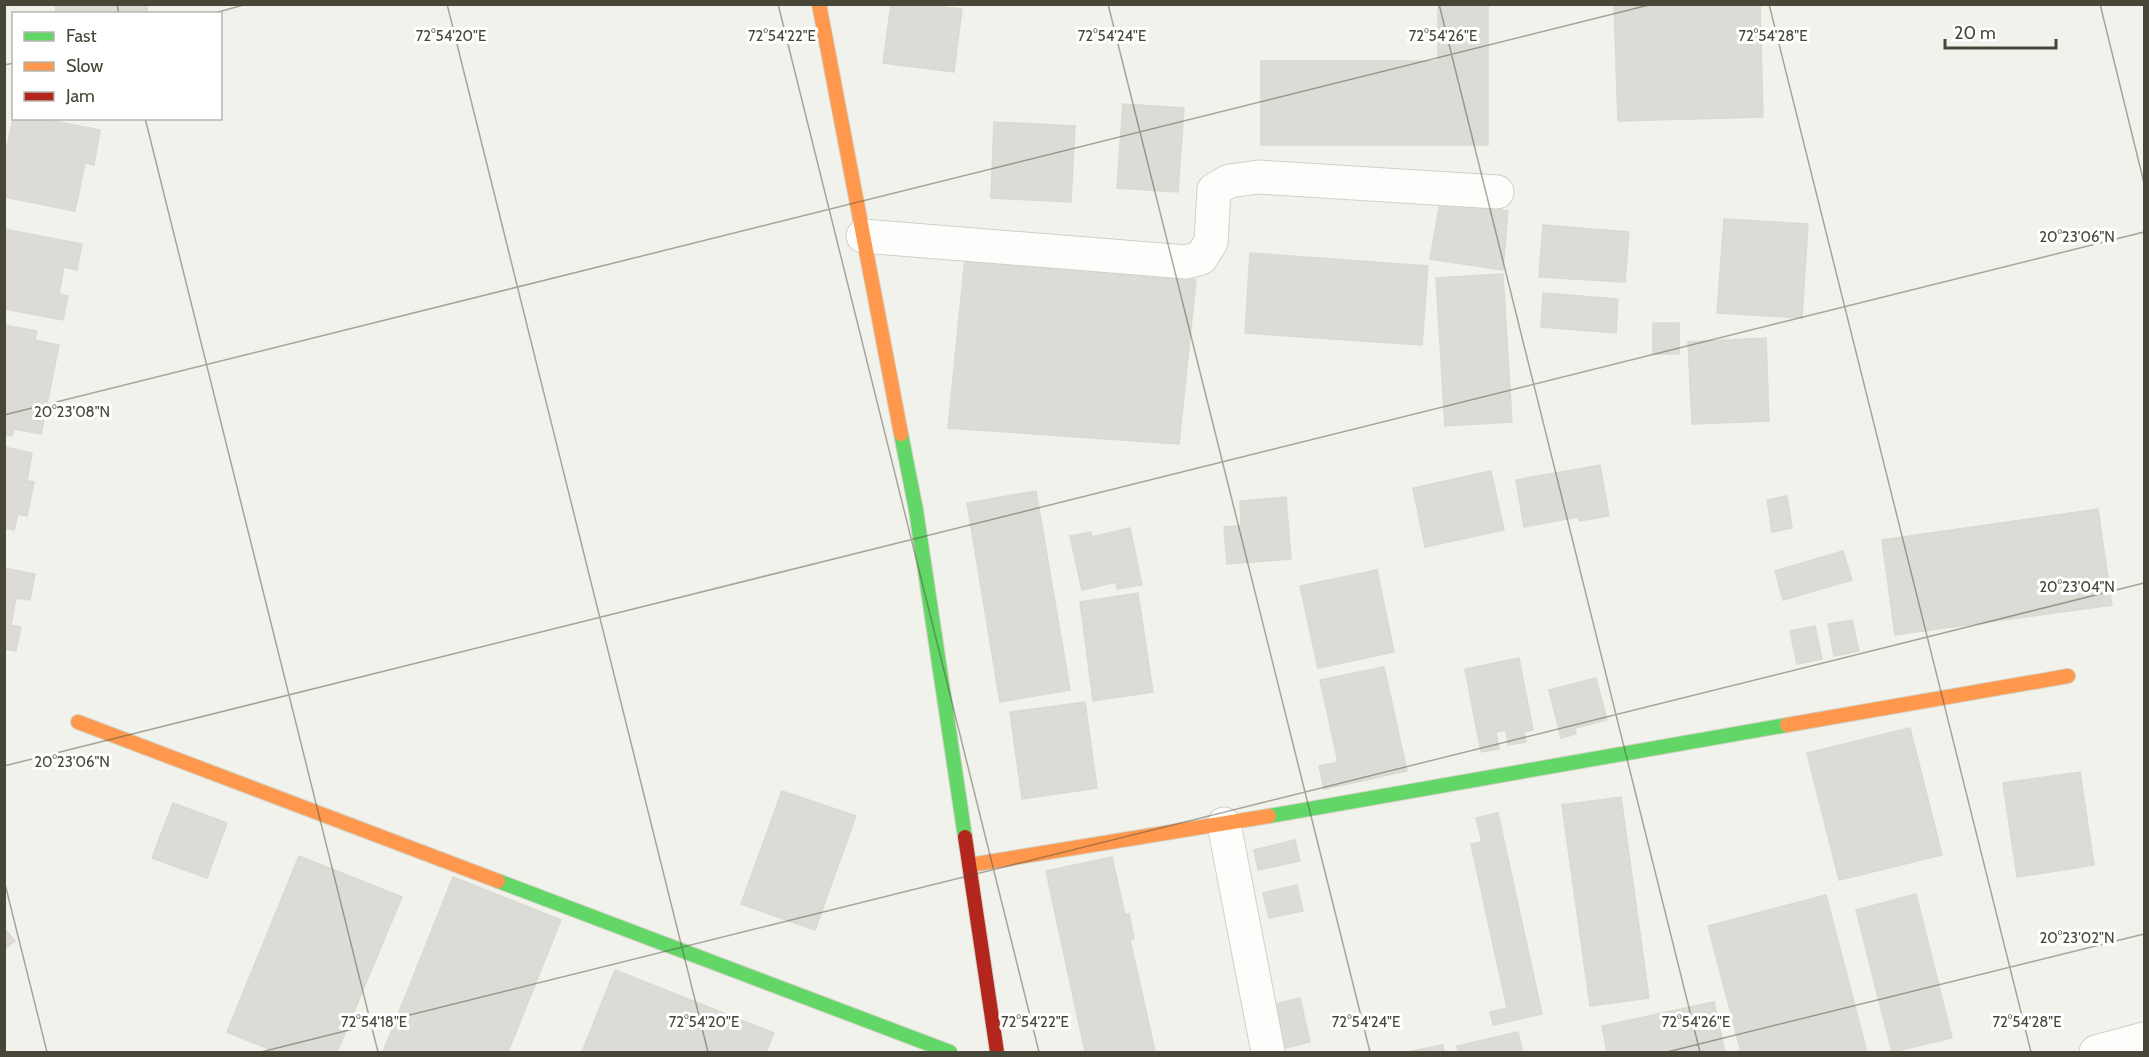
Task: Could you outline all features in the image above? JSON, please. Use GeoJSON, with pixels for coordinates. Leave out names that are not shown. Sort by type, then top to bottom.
{"type":"FeatureCollection","features":[{"type":"Feature","properties":{"kind":"street"},"geometry":{"type":"LineString","coordinates":[[819,4],[916,510],[998,1053]]}},
{"type":"Feature","properties":{"kind":"street"},"geometry":{"type":"LineString","coordinates":[[863,236],[1186,262],[1201,258],[1210,242],[1214,190],[1228,181],[1259,177],[1497,192]]}},
{"type":"Feature","properties":{"kind":"street"},"geometry":{"type":"LineString","coordinates":[[970,865],[1224,824],[2068,676]]}},
{"type":"Feature","properties":{"kind":"street"},"geometry":{"type":"LineString","coordinates":[[78,722],[950,1053]]}},
{"type":"Feature","properties":{"kind":"street"},"geometry":{"type":"LineString","coordinates":[[1224,824],[1268,1053]]}},
{"type":"Feature","properties":{"kind":"street"},"geometry":{"type":"LineString","coordinates":[[2096,1053],[2145,1039]]}},
{"type":"Feature","properties":{"kind":"building"},"geometry":{"type":"Polygon","coordinates":[[[56,4],[148,4],[147,12],[55,12],[56,4]]]}},
{"type":"Feature","properties":{"kind":"building"},"geometry":{"type":"Polygon","coordinates":[[[891,4],[945,4],[944,7],[962,9],[954,72],[883,63],[891,4]]]}},
{"type":"Feature","properties":{"kind":"building"},"geometry":{"type":"Polygon","coordinates":[[[1438,4],[1488,4],[1488,145],[1261,145],[1261,61],[1438,61],[1438,4]]]}},
{"type":"Feature","properties":{"kind":"building"},"geometry":{"type":"Polygon","coordinates":[[[1614,4],[1760,4],[1763,117],[1618,121],[1614,4]]]}},
{"type":"Feature","properties":{"kind":"building"},"geometry":{"type":"Polygon","coordinates":[[[1123,104],[1184,108],[1178,192],[1117,188],[1123,104]]]}},
{"type":"Feature","properties":{"kind":"building"},"geometry":{"type":"Polygon","coordinates":[[[13,120],[49,120],[100,130],[94,165],[85,163],[75,211],[4,197],[4,161],[13,120]]]}},
{"type":"Feature","properties":{"kind":"building"},"geometry":{"type":"Polygon","coordinates":[[[994,122],[1075,126],[1071,202],[991,198],[994,122]]]}},
{"type":"Feature","properties":{"kind":"building"},"geometry":{"type":"Polygon","coordinates":[[[1440,203],[1508,211],[1503,270],[1430,259],[1440,203]]]}},
{"type":"Feature","properties":{"kind":"building"},"geometry":{"type":"Polygon","coordinates":[[[1724,219],[1808,224],[1802,318],[1717,313],[1724,219]]]}},
{"type":"Feature","properties":{"kind":"building"},"geometry":{"type":"Polygon","coordinates":[[[1543,225],[1629,232],[1625,282],[1539,277],[1543,225]]]}},
{"type":"Feature","properties":{"kind":"building"},"geometry":{"type":"Polygon","coordinates":[[[4,229],[82,244],[77,270],[64,267],[59,294],[68,296],[63,320],[4,309],[4,229]]]}},
{"type":"Feature","properties":{"kind":"building"},"geometry":{"type":"Polygon","coordinates":[[[1250,253],[1428,266],[1422,345],[1245,333],[1250,253]]]}},
{"type":"Feature","properties":{"kind":"building"},"geometry":{"type":"Polygon","coordinates":[[[965,258],[1196,280],[1179,444],[948,428],[965,258]]]}},
{"type":"Feature","properties":{"kind":"building"},"geometry":{"type":"Polygon","coordinates":[[[1503,274],[1512,422],[1445,426],[1436,278],[1503,274]]]}},
{"type":"Feature","properties":{"kind":"building"},"geometry":{"type":"Polygon","coordinates":[[[1543,293],[1618,299],[1616,333],[1541,327],[1543,293]]]}},
{"type":"Feature","properties":{"kind":"building"},"geometry":{"type":"Polygon","coordinates":[[[1653,323],[1679,323],[1679,354],[1653,354],[1653,323]]]}},
{"type":"Feature","properties":{"kind":"building"},"geometry":{"type":"Polygon","coordinates":[[[4,325],[37,331],[35,340],[59,345],[41,434],[14,429],[12,436],[4,435],[4,325]]]}},
{"type":"Feature","properties":{"kind":"building"},"geometry":{"type":"Polygon","coordinates":[[[1766,338],[1769,421],[1692,424],[1688,342],[1766,338]]]}},
{"type":"Feature","properties":{"kind":"building"},"geometry":{"type":"Polygon","coordinates":[[[4,447],[32,453],[27,481],[34,482],[27,516],[18,514],[14,530],[4,528],[4,447]]]}},
{"type":"Feature","properties":{"kind":"building"},"geometry":{"type":"Polygon","coordinates":[[[1600,465],[1609,516],[1579,521],[1578,517],[1524,527],[1516,480],[1600,465]]]}},
{"type":"Feature","properties":{"kind":"building"},"geometry":{"type":"Polygon","coordinates":[[[1491,471],[1504,530],[1425,547],[1413,488],[1491,471]]]}},
{"type":"Feature","properties":{"kind":"building"},"geometry":{"type":"Polygon","coordinates":[[[1036,491],[1070,690],[1000,702],[967,503],[1036,491]]]}},
{"type":"Feature","properties":{"kind":"building"},"geometry":{"type":"Polygon","coordinates":[[[1787,496],[1792,528],[1772,532],[1767,500],[1787,496]]]}},
{"type":"Feature","properties":{"kind":"building"},"geometry":{"type":"Polygon","coordinates":[[[1286,497],[1291,559],[1227,564],[1224,527],[1241,526],[1240,501],[1286,497]]]}},
{"type":"Feature","properties":{"kind":"building"},"geometry":{"type":"Polygon","coordinates":[[[2098,509],[2112,605],[1895,635],[1882,540],[2098,509]]]}},
{"type":"Feature","properties":{"kind":"building"},"geometry":{"type":"Polygon","coordinates":[[[1130,528],[1142,585],[1117,589],[1116,582],[1082,590],[1070,536],[1091,532],[1092,537],[1130,528]]]}},
{"type":"Feature","properties":{"kind":"building"},"geometry":{"type":"Polygon","coordinates":[[[1843,551],[1852,580],[1783,600],[1775,571],[1843,551]]]}},
{"type":"Feature","properties":{"kind":"building"},"geometry":{"type":"Polygon","coordinates":[[[4,568],[35,574],[30,600],[16,598],[11,625],[21,627],[16,651],[4,649],[4,568]]]}},
{"type":"Feature","properties":{"kind":"building"},"geometry":{"type":"Polygon","coordinates":[[[1377,570],[1394,652],[1318,668],[1300,586],[1377,570]]]}},
{"type":"Feature","properties":{"kind":"building"},"geometry":{"type":"Polygon","coordinates":[[[1138,593],[1153,692],[1093,701],[1080,602],[1138,593]]]}},
{"type":"Feature","properties":{"kind":"building"},"geometry":{"type":"Polygon","coordinates":[[[1852,620],[1859,651],[1834,656],[1828,624],[1852,620]]]}},
{"type":"Feature","properties":{"kind":"building"},"geometry":{"type":"Polygon","coordinates":[[[1815,626],[1822,659],[1797,664],[1790,631],[1815,626]]]}},
{"type":"Feature","properties":{"kind":"building"},"geometry":{"type":"Polygon","coordinates":[[[1519,658],[1533,730],[1524,732],[1526,742],[1508,745],[1506,730],[1496,732],[1499,749],[1481,752],[1465,669],[1519,658]]]}},
{"type":"Feature","properties":{"kind":"building"},"geometry":{"type":"Polygon","coordinates":[[[1384,667],[1407,771],[1324,789],[1319,766],[1338,762],[1320,680],[1384,667]]]}},
{"type":"Feature","properties":{"kind":"building"},"geometry":{"type":"Polygon","coordinates":[[[1596,678],[1607,720],[1575,728],[1576,734],[1561,738],[1549,690],[1596,678]]]}},
{"type":"Feature","properties":{"kind":"building"},"geometry":{"type":"Polygon","coordinates":[[[1085,702],[1097,788],[1022,799],[1010,712],[1085,702]]]}},
{"type":"Feature","properties":{"kind":"building"},"geometry":{"type":"Polygon","coordinates":[[[1910,728],[1942,855],[1839,880],[1807,753],[1910,728]]]}},
{"type":"Feature","properties":{"kind":"building"},"geometry":{"type":"Polygon","coordinates":[[[2080,772],[2094,865],[2017,877],[2003,783],[2080,772]]]}},
{"type":"Feature","properties":{"kind":"building"},"geometry":{"type":"Polygon","coordinates":[[[782,791],[856,816],[815,930],[741,904],[782,791]]]}},
{"type":"Feature","properties":{"kind":"building"},"geometry":{"type":"Polygon","coordinates":[[[1621,797],[1649,998],[1590,1006],[1562,805],[1621,797]]]}},
{"type":"Feature","properties":{"kind":"building"},"geometry":{"type":"Polygon","coordinates":[[[173,803],[227,823],[207,878],[152,858],[173,803]]]}},
{"type":"Feature","properties":{"kind":"building"},"geometry":{"type":"Polygon","coordinates":[[[1498,813],[1542,1014],[1493,1025],[1490,1012],[1507,1008],[1471,844],[1482,842],[1476,818],[1498,813]]]}},
{"type":"Feature","properties":{"kind":"building"},"geometry":{"type":"Polygon","coordinates":[[[1295,840],[1300,861],[1258,870],[1254,850],[1295,840]]]}},
{"type":"Feature","properties":{"kind":"building"},"geometry":{"type":"Polygon","coordinates":[[[299,856],[402,897],[337,1052],[276,1052],[227,1032],[299,856]]]}},
{"type":"Feature","properties":{"kind":"building"},"geometry":{"type":"Polygon","coordinates":[[[1112,857],[1125,915],[1129,914],[1134,939],[1130,940],[1155,1051],[1085,1052],[1046,871],[1112,857]]]}},
{"type":"Feature","properties":{"kind":"building"},"geometry":{"type":"Polygon","coordinates":[[[453,877],[561,920],[508,1052],[383,1052],[453,877]]]}},
{"type":"Feature","properties":{"kind":"building"},"geometry":{"type":"Polygon","coordinates":[[[1297,885],[1303,911],[1269,918],[1263,893],[1297,885]]]}},
{"type":"Feature","properties":{"kind":"building"},"geometry":{"type":"Polygon","coordinates":[[[1916,894],[1952,1038],[1892,1052],[1856,910],[1916,894]]]}},
{"type":"Feature","properties":{"kind":"building"},"geometry":{"type":"Polygon","coordinates":[[[1826,895],[1867,1052],[1741,1052],[1708,926],[1826,895]]]}},
{"type":"Feature","properties":{"kind":"building"},"geometry":{"type":"Polygon","coordinates":[[[4,928],[15,941],[4,949],[4,928]]]}},
{"type":"Feature","properties":{"kind":"building"},"geometry":{"type":"Polygon","coordinates":[[[615,970],[774,1033],[766,1052],[582,1052],[615,970]]]}},
{"type":"Feature","properties":{"kind":"building"},"geometry":{"type":"Polygon","coordinates":[[[1300,998],[1310,1042],[1281,1049],[1271,1005],[1300,998]]]}},
{"type":"Feature","properties":{"kind":"building"},"geometry":{"type":"Polygon","coordinates":[[[1714,1002],[1725,1052],[1607,1052],[1602,1026],[1714,1002]]]}},
{"type":"Feature","properties":{"kind":"building"},"geometry":{"type":"Polygon","coordinates":[[[1518,1032],[1523,1052],[1458,1052],[1457,1046],[1518,1032]]]}},
{"type":"Feature","properties":{"kind":"building"},"geometry":{"type":"Polygon","coordinates":[[[1443,1045],[1444,1052],[1407,1052],[1443,1045]]]}},
{"type":"Feature","properties":{"kind":"traffic: fast"},"geometry":{"type":"LineString","coordinates":[[901,434],[916,510],[965,837]]}},
{"type":"Feature","properties":{"kind":"traffic: fast"},"geometry":{"type":"LineString","coordinates":[[1269,816],[1787,725]]}},
{"type":"Feature","properties":{"kind":"traffic: fast"},"geometry":{"type":"LineString","coordinates":[[498,881],[950,1052]]}},
{"type":"Feature","properties":{"kind":"traffic: slow"},"geometry":{"type":"LineString","coordinates":[[819,4],[901,434]]}},
{"type":"Feature","properties":{"kind":"traffic: slow"},"geometry":{"type":"LineString","coordinates":[[1787,725],[2068,676]]}},
{"type":"Feature","properties":{"kind":"traffic: slow"},"geometry":{"type":"LineString","coordinates":[[78,722],[498,881]]}},
{"type":"Feature","properties":{"kind":"traffic: slow"},"geometry":{"type":"LineString","coordinates":[[970,865],[1269,816]]}},
{"type":"Feature","properties":{"kind":"traffic: jam"},"geometry":{"type":"LineString","coordinates":[[965,837],[997,1052]]}}]}
